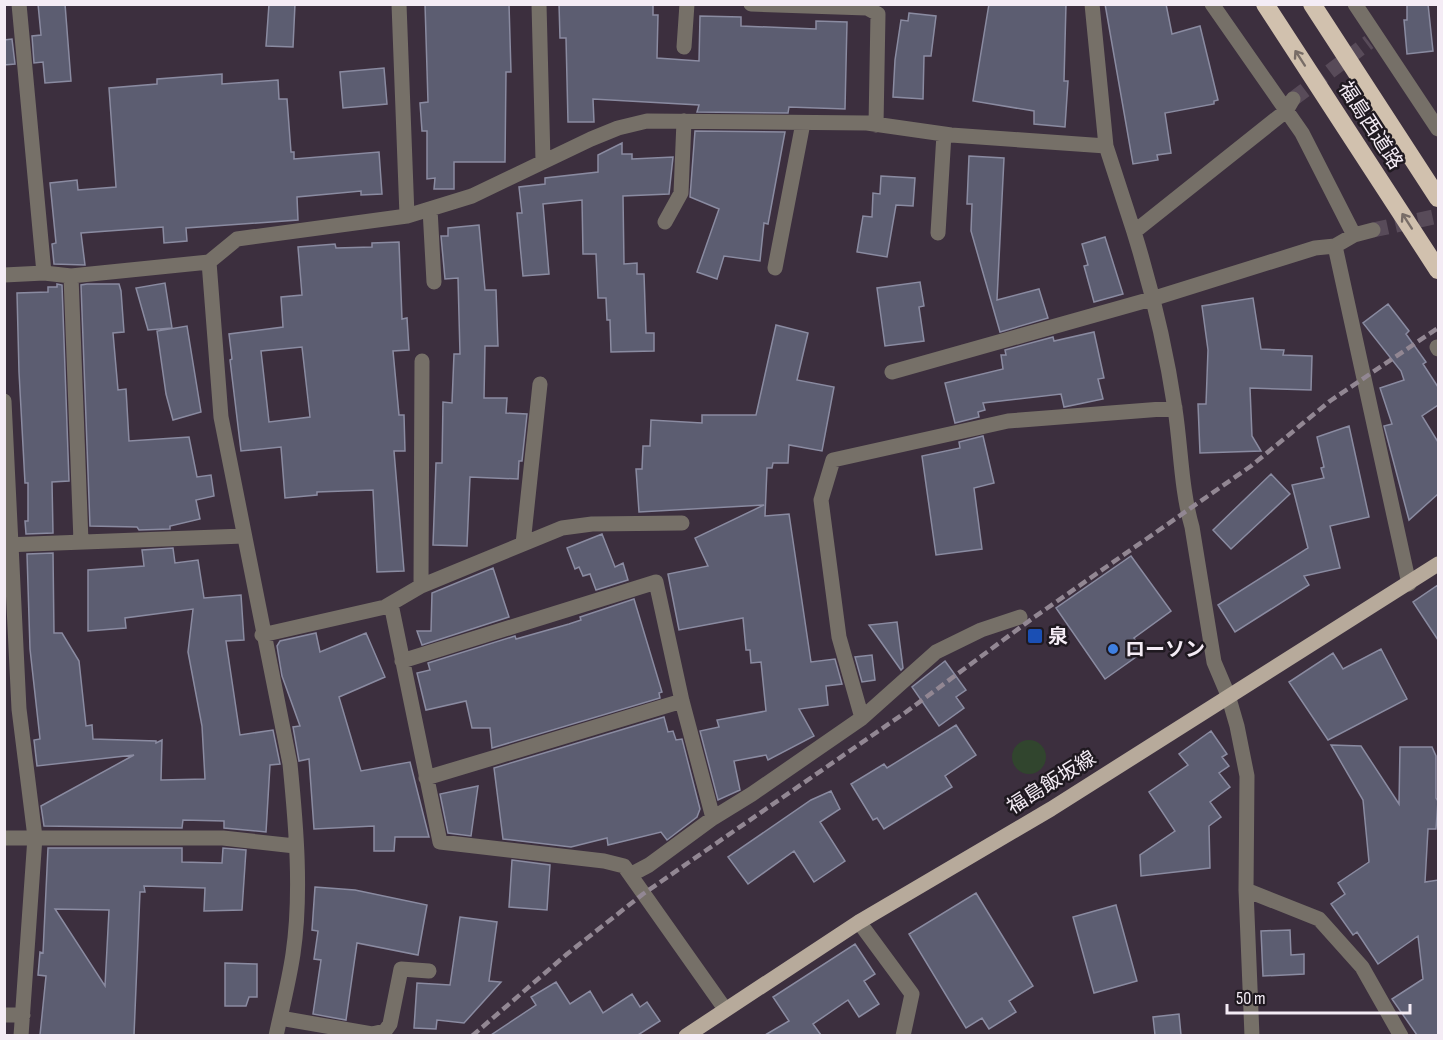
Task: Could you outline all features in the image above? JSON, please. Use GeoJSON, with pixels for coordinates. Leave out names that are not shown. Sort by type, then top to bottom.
{"type":"FeatureCollection","features":[{"type":"Feature","properties":{"kind":"highway","name":"福島西道路"},"geometry":{"type":"LineString","coordinates":[[1265,4],[1438,270]]}},
{"type":"Feature","properties":{"kind":"highway","name":"福島西道路"},"geometry":{"type":"LineString","coordinates":[[1312,4],[1438,198]]}},
{"type":"Feature","properties":{"kind":"main road","name":"福島飯坂線"},"geometry":{"type":"LineString","coordinates":[[686,1035],[859,922],[1050,809],[1438,564]]}},
{"type":"Feature","properties":{"kind":"street"},"geometry":{"type":"LineString","coordinates":[[19,4],[44,273]]}},
{"type":"Feature","properties":{"kind":"street"},"geometry":{"type":"LineString","coordinates":[[399,4],[407,216]]}},
{"type":"Feature","properties":{"kind":"street"},"geometry":{"type":"LineString","coordinates":[[538,4],[543,161]]}},
{"type":"Feature","properties":{"kind":"street"},"geometry":{"type":"LineString","coordinates":[[684,48],[687,4]]}},
{"type":"Feature","properties":{"kind":"street"},"geometry":{"type":"LineString","coordinates":[[751,4],[867,8],[878,14],[876,125]]}},
{"type":"Feature","properties":{"kind":"street"},"geometry":{"type":"LineString","coordinates":[[1092,4],[1106,146],[1155,298],[1175,408],[1187,509],[1214,662],[1228,695],[1247,776],[1246,890],[1252,1035]]}},
{"type":"Feature","properties":{"kind":"street"},"geometry":{"type":"LineString","coordinates":[[1212,4],[1289,105],[1354,235]]}},
{"type":"Feature","properties":{"kind":"street"},"geometry":{"type":"LineString","coordinates":[[1355,4],[1372,40],[1438,129]]}},
{"type":"Feature","properties":{"kind":"street"},"geometry":{"type":"LineString","coordinates":[[1134,232],[1289,105]]}},
{"type":"Feature","properties":{"kind":"street"},"geometry":{"type":"LineString","coordinates":[[4,275],[44,273],[71,276],[208,262],[237,239],[407,216],[472,195],[618,128],[647,121],[876,125],[944,134],[1106,146]]}},
{"type":"Feature","properties":{"kind":"street"},"geometry":{"type":"LineString","coordinates":[[664,222],[681,193],[684,121]]}},
{"type":"Feature","properties":{"kind":"street"},"geometry":{"type":"LineString","coordinates":[[776,268],[803,123]]}},
{"type":"Feature","properties":{"kind":"street"},"geometry":{"type":"LineString","coordinates":[[938,233],[944,134]]}},
{"type":"Feature","properties":{"kind":"street"},"geometry":{"type":"LineString","coordinates":[[430,209],[434,282]]}},
{"type":"Feature","properties":{"kind":"street"},"geometry":{"type":"LineString","coordinates":[[892,372],[1155,298],[1315,248],[1335,246],[1354,235],[1373,230]]}},
{"type":"Feature","properties":{"kind":"street"},"geometry":{"type":"LineString","coordinates":[[1335,246],[1409,584]]}},
{"type":"Feature","properties":{"kind":"street"},"geometry":{"type":"LineString","coordinates":[[208,262],[221,417],[262,635],[290,764],[295,846],[293,952],[276,1035]]}},
{"type":"Feature","properties":{"kind":"street"},"geometry":{"type":"LineString","coordinates":[[71,276],[81,542]]}},
{"type":"Feature","properties":{"kind":"street"},"geometry":{"type":"LineString","coordinates":[[421,586],[422,361]]}},
{"type":"Feature","properties":{"kind":"street"},"geometry":{"type":"LineString","coordinates":[[523,544],[540,384]]}},
{"type":"Feature","properties":{"kind":"street"},"geometry":{"type":"LineString","coordinates":[[4,401],[12,710],[35,837],[21,1035]]}},
{"type":"Feature","properties":{"kind":"street"},"geometry":{"type":"LineString","coordinates":[[862,718],[839,637],[821,500],[833,460],[1008,421],[1175,408]]}},
{"type":"Feature","properties":{"kind":"street"},"geometry":{"type":"LineString","coordinates":[[262,635],[390,604],[421,586],[562,528],[592,524],[682,523]]}},
{"type":"Feature","properties":{"kind":"street"},"geometry":{"type":"LineString","coordinates":[[7,545],[244,536]]}},
{"type":"Feature","properties":{"kind":"street"},"geometry":{"type":"LineString","coordinates":[[402,662],[656,582],[682,701],[713,818]]}},
{"type":"Feature","properties":{"kind":"street"},"geometry":{"type":"LineString","coordinates":[[390,604],[440,842],[604,861],[624,866],[632,874],[725,1009]]}},
{"type":"Feature","properties":{"kind":"street"},"geometry":{"type":"LineString","coordinates":[[632,874],[649,865],[713,818],[752,794],[862,718],[936,652],[981,630],[1020,617]]}},
{"type":"Feature","properties":{"kind":"street"},"geometry":{"type":"LineString","coordinates":[[426,778],[682,701]]}},
{"type":"Feature","properties":{"kind":"street"},"geometry":{"type":"LineString","coordinates":[[4,837],[223,838],[295,846]]}},
{"type":"Feature","properties":{"kind":"street"},"geometry":{"type":"LineString","coordinates":[[1246,890],[1319,920],[1362,967],[1401,1035]]}},
{"type":"Feature","properties":{"kind":"street"},"geometry":{"type":"LineString","coordinates":[[859,922],[912,994],[903,1035]]}},
{"type":"Feature","properties":{"kind":"street"},"geometry":{"type":"LineString","coordinates":[[280,1018],[372,1034],[385,1031],[390,1024],[401,969],[429,971]]}},
{"type":"Feature","properties":{"kind":"street"},"geometry":{"type":"LineString","coordinates":[[4,1014],[23,1015]]}},
{"type":"Feature","properties":{"kind":"green space"},"geometry":{"type":"Polygon","coordinates":[[[1029,740],[1041,745],[1046,757],[1041,769],[1029,774],[1017,769],[1012,757],[1017,745],[1029,740]]]}},
{"type":"Feature","properties":{"kind":"building"},"geometry":{"type":"Polygon","coordinates":[[[38,4],[65,4],[71,81],[45,83],[43,62],[34,63],[32,36],[41,35],[38,4]]]}},
{"type":"Feature","properties":{"kind":"building"},"geometry":{"type":"Polygon","coordinates":[[[269,4],[295,4],[293,47],[266,46],[269,4]]]}},
{"type":"Feature","properties":{"kind":"building"},"geometry":{"type":"Polygon","coordinates":[[[425,4],[509,4],[511,72],[506,72],[505,162],[454,162],[454,189],[434,189],[435,178],[427,179],[427,131],[422,131],[420,103],[428,102],[425,4]]]}},
{"type":"Feature","properties":{"kind":"building"},"geometry":{"type":"Polygon","coordinates":[[[559,4],[653,4],[653,15],[658,15],[657,58],[699,61],[700,16],[741,17],[741,26],[816,29],[816,21],[847,22],[845,109],[789,107],[788,113],[697,112],[699,105],[593,99],[594,122],[568,122],[566,38],[560,38],[559,4]]]}},
{"type":"Feature","properties":{"kind":"building"},"geometry":{"type":"Polygon","coordinates":[[[989,4],[1066,4],[1064,81],[1068,81],[1065,127],[1034,124],[1034,111],[973,101],[989,4]]]}},
{"type":"Feature","properties":{"kind":"building"},"geometry":{"type":"Polygon","coordinates":[[[1105,4],[1166,4],[1172,34],[1200,26],[1218,100],[1214,101],[1214,104],[1165,113],[1171,153],[1157,155],[1158,160],[1133,164],[1105,4]]]}},
{"type":"Feature","properties":{"kind":"building"},"geometry":{"type":"Polygon","coordinates":[[[1407,4],[1428,4],[1433,51],[1407,54],[1404,20],[1407,20],[1407,4]]]}},
{"type":"Feature","properties":{"kind":"building"},"geometry":{"type":"Polygon","coordinates":[[[909,13],[936,16],[931,56],[924,56],[923,99],[893,97],[895,60],[901,20],[908,21],[909,13]]]}},
{"type":"Feature","properties":{"kind":"building"},"geometry":{"type":"Polygon","coordinates":[[[12,39],[15,64],[4,65],[4,40],[12,39]]]}},
{"type":"Feature","properties":{"kind":"building"},"geometry":{"type":"Polygon","coordinates":[[[384,68],[387,104],[343,108],[340,72],[384,68]]]}},
{"type":"Feature","properties":{"kind":"building"},"geometry":{"type":"Polygon","coordinates":[[[222,74],[222,84],[278,80],[279,99],[287,99],[291,152],[294,152],[294,159],[379,152],[382,194],[361,195],[361,191],[297,197],[298,220],[186,228],[187,241],[164,243],[163,227],[81,233],[85,265],[54,264],[52,244],[56,243],[50,183],[77,180],[78,190],[116,187],[109,88],[157,84],[157,79],[222,74]]]}},
{"type":"Feature","properties":{"kind":"building"},"geometry":{"type":"Polygon","coordinates":[[[695,131],[785,132],[768,224],[764,223],[760,261],[724,256],[717,279],[697,272],[719,209],[690,197],[695,131]]]}},
{"type":"Feature","properties":{"kind":"building"},"geometry":{"type":"Polygon","coordinates":[[[622,143],[622,154],[632,154],[632,159],[673,157],[669,194],[623,196],[624,264],[637,263],[637,274],[644,274],[646,333],[654,333],[654,351],[611,352],[610,320],[607,320],[606,298],[598,298],[596,254],[583,254],[582,200],[543,204],[549,274],[523,276],[517,213],[522,213],[519,187],[545,184],[545,178],[598,172],[598,155],[622,143]]]}},
{"type":"Feature","properties":{"kind":"building"},"geometry":{"type":"Polygon","coordinates":[[[969,156],[1004,158],[997,300],[1039,289],[1048,318],[1000,332],[971,231],[972,204],[967,204],[969,156]]]}},
{"type":"Feature","properties":{"kind":"building"},"geometry":{"type":"Polygon","coordinates":[[[881,176],[915,178],[913,206],[896,205],[887,257],[857,252],[863,216],[872,217],[873,193],[880,194],[881,176]]]}},
{"type":"Feature","properties":{"kind":"building"},"geometry":{"type":"Polygon","coordinates":[[[479,225],[485,290],[496,290],[498,346],[485,346],[484,398],[507,398],[506,413],[527,414],[522,461],[519,461],[518,479],[470,477],[467,546],[433,545],[436,463],[442,463],[443,402],[452,403],[454,354],[460,354],[458,278],[445,279],[441,236],[448,236],[448,228],[479,225]]]}},
{"type":"Feature","properties":{"kind":"building"},"geometry":{"type":"Polygon","coordinates":[[[1105,237],[1123,294],[1094,302],[1084,266],[1088,265],[1082,244],[1105,237]]]}},
{"type":"Feature","properties":{"kind":"building"},"geometry":{"type":"Polygon","coordinates":[[[399,242],[402,319],[407,318],[409,350],[393,351],[399,415],[404,415],[405,451],[394,451],[404,571],[377,572],[373,490],[317,492],[317,495],[285,498],[281,447],[241,451],[230,360],[232,359],[229,334],[283,327],[281,297],[302,295],[298,247],[335,244],[336,248],[372,247],[372,243],[399,242]],[[302,347],[261,351],[269,422],[310,417],[302,347]]]}},
{"type":"Feature","properties":{"kind":"building"},"geometry":{"type":"Polygon","coordinates":[[[920,282],[924,306],[919,307],[924,341],[885,346],[877,288],[920,282]]]}},
{"type":"Feature","properties":{"kind":"building"},"geometry":{"type":"Polygon","coordinates":[[[165,283],[172,328],[148,330],[136,288],[165,283]]]}},
{"type":"Feature","properties":{"kind":"building"},"geometry":{"type":"Polygon","coordinates":[[[57,284],[62,285],[69,481],[52,482],[53,533],[26,534],[28,483],[25,483],[17,293],[48,292],[48,287],[57,287],[57,284]]]}},
{"type":"Feature","properties":{"kind":"building"},"geometry":{"type":"Polygon","coordinates":[[[119,284],[121,291],[124,332],[113,333],[118,390],[126,389],[129,441],[189,437],[197,477],[211,475],[214,496],[196,500],[200,519],[170,526],[170,529],[139,530],[137,527],[90,526],[81,285],[119,284]]]}},
{"type":"Feature","properties":{"kind":"building"},"geometry":{"type":"Polygon","coordinates":[[[1253,298],[1261,349],[1284,350],[1283,355],[1312,356],[1311,390],[1250,388],[1252,436],[1261,451],[1200,453],[1198,404],[1206,404],[1208,350],[1202,306],[1253,298]]]}},
{"type":"Feature","properties":{"kind":"building"},"geometry":{"type":"Polygon","coordinates":[[[1388,304],[1409,331],[1406,334],[1426,362],[1423,364],[1438,387],[1438,405],[1422,416],[1438,442],[1438,494],[1409,520],[1384,426],[1392,424],[1380,388],[1404,380],[1401,371],[1363,323],[1388,304]]]}},
{"type":"Feature","properties":{"kind":"building"},"geometry":{"type":"Polygon","coordinates":[[[776,325],[808,333],[797,380],[834,387],[822,451],[789,445],[788,463],[773,463],[772,468],[767,468],[765,516],[789,514],[811,662],[835,659],[842,684],[826,686],[828,705],[799,709],[814,736],[768,760],[766,755],[734,761],[740,790],[718,800],[700,731],[719,727],[717,720],[766,711],[761,662],[751,663],[750,650],[746,650],[743,618],[679,630],[668,574],[708,566],[695,538],[764,505],[639,512],[636,469],[642,469],[643,446],[650,446],[651,420],[702,423],[702,415],[756,415],[776,325]]]}},
{"type":"Feature","properties":{"kind":"building"},"geometry":{"type":"Polygon","coordinates":[[[187,326],[201,412],[173,420],[166,394],[157,331],[187,326]]]}},
{"type":"Feature","properties":{"kind":"building"},"geometry":{"type":"Polygon","coordinates":[[[1094,332],[1104,378],[1098,379],[1103,399],[1064,407],[1061,394],[983,403],[985,410],[978,412],[979,417],[955,423],[945,383],[1003,369],[1001,355],[1006,355],[1005,350],[1053,337],[1054,341],[1094,332]]]}},
{"type":"Feature","properties":{"kind":"building"},"geometry":{"type":"Polygon","coordinates":[[[1349,426],[1369,517],[1330,526],[1340,568],[1304,576],[1309,585],[1235,632],[1218,605],[1308,548],[1292,485],[1324,478],[1321,468],[1324,467],[1317,437],[1349,426]]]}},
{"type":"Feature","properties":{"kind":"building"},"geometry":{"type":"Polygon","coordinates":[[[983,436],[994,483],[974,488],[982,549],[936,555],[922,456],[960,448],[959,442],[983,436]]]}},
{"type":"Feature","properties":{"kind":"building"},"geometry":{"type":"Polygon","coordinates":[[[1271,474],[1290,494],[1231,549],[1213,530],[1271,474]]]}},
{"type":"Feature","properties":{"kind":"building"},"geometry":{"type":"Polygon","coordinates":[[[602,534],[615,567],[623,563],[628,580],[596,590],[590,574],[583,576],[579,567],[575,569],[567,548],[602,534]]]}},
{"type":"Feature","properties":{"kind":"building"},"geometry":{"type":"Polygon","coordinates":[[[173,548],[175,563],[198,560],[204,598],[241,595],[244,640],[226,641],[240,735],[273,730],[280,764],[270,765],[266,832],[224,828],[224,821],[183,820],[182,828],[44,826],[41,806],[134,755],[37,766],[34,740],[40,739],[30,649],[27,554],[53,553],[54,633],[62,633],[79,661],[86,726],[92,725],[93,739],[156,741],[156,743],[162,740],[161,780],[205,779],[202,726],[188,652],[193,609],[125,618],[126,628],[88,631],[88,570],[144,566],[142,550],[173,548]]]}},
{"type":"Feature","properties":{"kind":"building"},"geometry":{"type":"Polygon","coordinates":[[[1131,556],[1171,611],[1134,638],[1143,652],[1105,679],[1056,608],[1131,556]]]}},
{"type":"Feature","properties":{"kind":"building"},"geometry":{"type":"Polygon","coordinates":[[[493,568],[509,617],[422,645],[417,631],[431,631],[432,593],[493,568]]]}},
{"type":"Feature","properties":{"kind":"building"},"geometry":{"type":"Polygon","coordinates":[[[1438,585],[1438,640],[1413,602],[1438,585]]]}},
{"type":"Feature","properties":{"kind":"building"},"geometry":{"type":"Polygon","coordinates":[[[634,599],[662,692],[659,693],[660,698],[492,748],[490,728],[472,728],[466,701],[426,710],[417,673],[430,670],[428,663],[515,636],[516,639],[569,624],[581,620],[580,617],[634,599]]]}},
{"type":"Feature","properties":{"kind":"building"},"geometry":{"type":"Polygon","coordinates":[[[897,622],[903,668],[901,670],[869,625],[897,622]]]}},
{"type":"Feature","properties":{"kind":"building"},"geometry":{"type":"Polygon","coordinates":[[[316,633],[320,652],[366,633],[385,677],[339,697],[361,771],[410,762],[429,837],[395,837],[394,851],[374,851],[374,826],[314,829],[309,759],[299,761],[293,727],[300,726],[282,676],[277,646],[280,641],[316,633]]]}},
{"type":"Feature","properties":{"kind":"building"},"geometry":{"type":"Polygon","coordinates":[[[1381,649],[1407,699],[1328,740],[1289,682],[1333,653],[1343,669],[1381,649]]]}},
{"type":"Feature","properties":{"kind":"building"},"geometry":{"type":"Polygon","coordinates":[[[872,655],[875,680],[862,682],[855,657],[872,655]]]}},
{"type":"Feature","properties":{"kind":"building"},"geometry":{"type":"Polygon","coordinates":[[[945,661],[966,690],[956,697],[964,708],[939,726],[912,687],[945,661]]]}},
{"type":"Feature","properties":{"kind":"building"},"geometry":{"type":"Polygon","coordinates":[[[664,717],[668,732],[673,731],[676,740],[682,739],[700,809],[697,817],[667,840],[661,832],[608,845],[607,838],[571,847],[503,839],[494,768],[664,717]]]}},
{"type":"Feature","properties":{"kind":"building"},"geometry":{"type":"Polygon","coordinates":[[[956,725],[976,755],[945,776],[952,787],[884,829],[877,818],[873,820],[851,784],[884,764],[887,768],[956,725]]]}},
{"type":"Feature","properties":{"kind":"building"},"geometry":{"type":"Polygon","coordinates":[[[1211,731],[1227,754],[1222,757],[1229,766],[1219,773],[1230,787],[1210,802],[1221,817],[1209,826],[1210,868],[1141,876],[1140,855],[1175,831],[1149,792],[1188,765],[1179,754],[1211,731]]]}},
{"type":"Feature","properties":{"kind":"building"},"geometry":{"type":"Polygon","coordinates":[[[1331,745],[1361,746],[1399,804],[1400,747],[1432,747],[1436,756],[1436,798],[1438,801],[1436,829],[1428,829],[1425,882],[1438,880],[1438,1035],[1417,1035],[1392,999],[1423,979],[1418,936],[1378,964],[1357,932],[1353,935],[1331,904],[1345,894],[1338,883],[1369,862],[1363,800],[1331,745]]]}},
{"type":"Feature","properties":{"kind":"building"},"geometry":{"type":"Polygon","coordinates":[[[478,786],[471,836],[448,833],[440,794],[478,786]]]}},
{"type":"Feature","properties":{"kind":"building"},"geometry":{"type":"Polygon","coordinates":[[[831,791],[840,809],[820,822],[845,861],[814,882],[794,851],[748,884],[728,857],[811,800],[831,791]]]}},
{"type":"Feature","properties":{"kind":"building"},"geometry":{"type":"Polygon","coordinates":[[[48,848],[182,848],[182,862],[222,863],[223,848],[246,850],[242,910],[204,911],[205,888],[144,886],[145,892],[140,892],[134,1035],[40,1035],[46,976],[38,975],[40,952],[43,953],[48,848]],[[55,909],[105,986],[109,910],[55,909]]]}},
{"type":"Feature","properties":{"kind":"building"},"geometry":{"type":"Polygon","coordinates":[[[512,860],[550,865],[547,910],[509,907],[512,860]]]}},
{"type":"Feature","properties":{"kind":"building"},"geometry":{"type":"Polygon","coordinates":[[[315,887],[355,890],[427,905],[418,955],[357,943],[346,1020],[313,1014],[321,960],[314,959],[318,931],[312,930],[315,887]]]}},
{"type":"Feature","properties":{"kind":"building"},"geometry":{"type":"Polygon","coordinates":[[[976,893],[1033,986],[1009,1001],[1016,1012],[989,1029],[982,1018],[966,1028],[909,934],[976,893]]]}},
{"type":"Feature","properties":{"kind":"building"},"geometry":{"type":"Polygon","coordinates":[[[1116,905],[1137,981],[1094,993],[1073,917],[1116,905]]]}},
{"type":"Feature","properties":{"kind":"building"},"geometry":{"type":"Polygon","coordinates":[[[460,917],[497,922],[489,981],[501,982],[464,1023],[437,1020],[436,1029],[414,1028],[417,983],[450,985],[460,917]]]}},
{"type":"Feature","properties":{"kind":"building"},"geometry":{"type":"Polygon","coordinates":[[[1290,930],[1291,955],[1304,954],[1304,974],[1263,976],[1261,931],[1290,930]]]}},
{"type":"Feature","properties":{"kind":"building"},"geometry":{"type":"Polygon","coordinates":[[[855,944],[875,974],[864,981],[879,1004],[859,1017],[848,1000],[813,1024],[821,1035],[765,1035],[789,1021],[773,997],[855,944]]]}},
{"type":"Feature","properties":{"kind":"building"},"geometry":{"type":"Polygon","coordinates":[[[225,963],[257,964],[257,997],[249,997],[246,1006],[225,1006],[225,963]]]}},
{"type":"Feature","properties":{"kind":"building"},"geometry":{"type":"Polygon","coordinates":[[[556,982],[570,1004],[590,991],[603,1013],[632,994],[640,1007],[647,1002],[660,1021],[638,1035],[491,1035],[536,1005],[531,997],[556,982]]]}},
{"type":"Feature","properties":{"kind":"building"},"geometry":{"type":"Polygon","coordinates":[[[1179,1014],[1181,1035],[1155,1035],[1153,1017],[1179,1014]]]}},
{"type":"Feature","properties":{"kind":"tunnel"},"geometry":{"type":"LineString","coordinates":[[1293,99],[1369,42]]}},
{"type":"Feature","properties":{"kind":"tunnel"},"geometry":{"type":"LineString","coordinates":[[1373,230],[1438,216]]}},
{"type":"Feature","properties":{"kind":"railway"},"geometry":{"type":"LineString","coordinates":[[472,1036],[567,954],[643,894],[906,712],[1033,618],[1251,466],[1330,401],[1438,328]]}},
{"type":"Feature","properties":{"kind":"place","name":"泉"},"geometry":{"type":"Point","coordinates":[1035,636]}},
{"type":"Feature","properties":{"kind":"place","name":"ローソン"},"geometry":{"type":"Point","coordinates":[1113,649]}}]}
